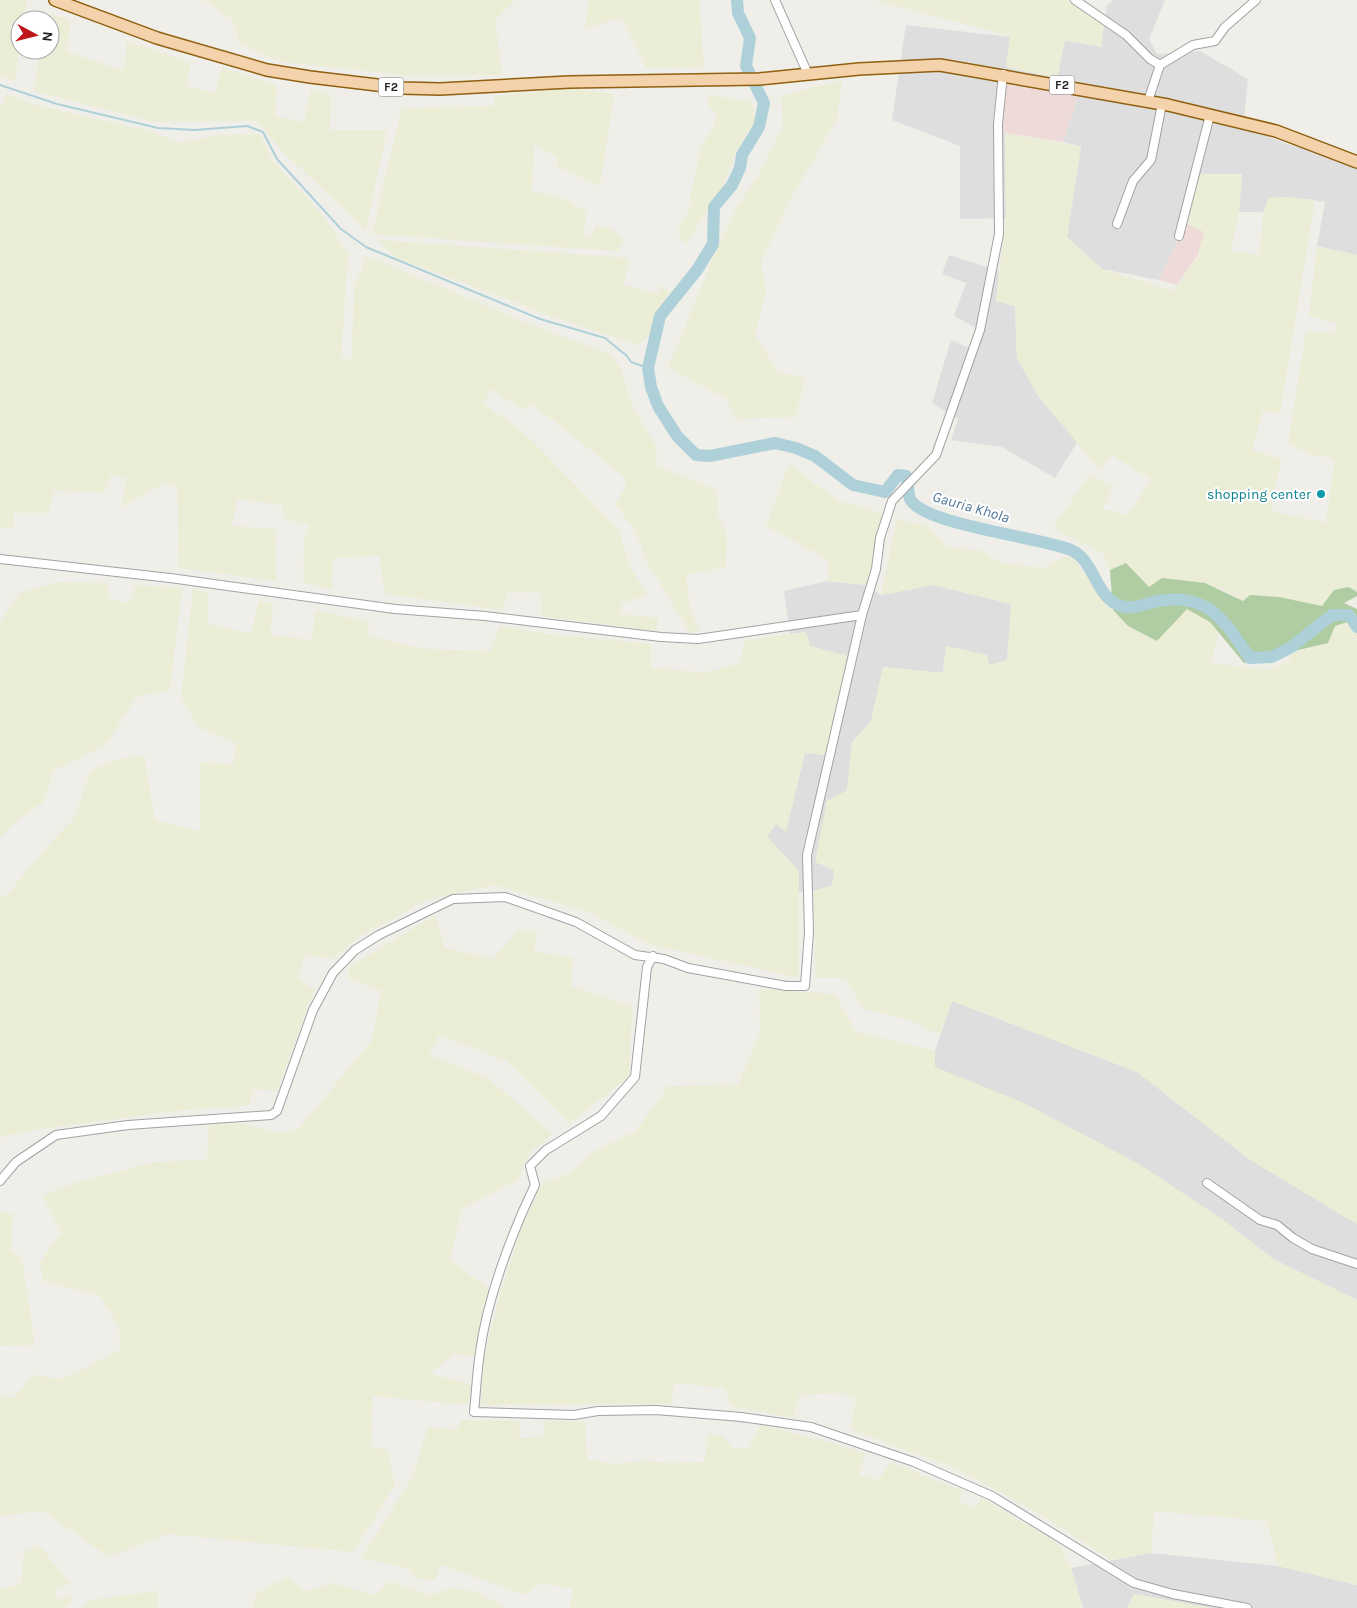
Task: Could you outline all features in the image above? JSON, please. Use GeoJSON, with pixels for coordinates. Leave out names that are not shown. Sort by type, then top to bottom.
{"type":"FeatureCollection","features":[{"type":"Feature","properties":{"kind":"main road","name":"F2"},"geometry":{"type":"LineString","coordinates":[[55,0],[157,38],[267,70],[319,78],[402,88],[440,89],[569,82],[759,79],[859,69],[940,65],[1003,74],[1148,101],[1210,115],[1276,131],[1357,162]]}},
{"type":"Feature","properties":{"kind":"street"},"geometry":{"type":"LineString","coordinates":[[775,0],[808,74]]}},
{"type":"Feature","properties":{"kind":"street"},"geometry":{"type":"LineString","coordinates":[[1075,0],[1126,35],[1150,59],[1160,65]]}},
{"type":"Feature","properties":{"kind":"street"},"geometry":{"type":"LineString","coordinates":[[1148,101],[1160,65],[1193,44],[1215,41],[1224,27],[1256,0]]}},
{"type":"Feature","properties":{"kind":"street"},"geometry":{"type":"LineString","coordinates":[[0,1181],[16,1162],[56,1135],[128,1125],[271,1115],[278,1111],[313,1010],[333,973],[355,950],[379,935],[453,899],[506,897],[576,922],[635,955],[653,956],[688,968],[786,986],[805,986],[809,932],[807,855],[862,615],[876,569],[883,529],[892,501],[920,474],[936,455],[980,330],[999,234],[998,124],[1003,74]]}},
{"type":"Feature","properties":{"kind":"street"},"geometry":{"type":"LineString","coordinates":[[1117,224],[1133,181],[1151,160],[1162,104]]}},
{"type":"Feature","properties":{"kind":"street"},"geometry":{"type":"LineString","coordinates":[[1179,236],[1210,115]]}},
{"type":"Feature","properties":{"kind":"street"},"geometry":{"type":"LineString","coordinates":[[0,559],[170,578],[395,608],[485,616],[661,637],[698,639],[862,615]]}},
{"type":"Feature","properties":{"kind":"street"},"geometry":{"type":"LineString","coordinates":[[653,956],[647,967],[635,1077],[601,1116],[546,1150],[530,1166],[535,1185],[517,1222],[495,1292],[480,1350],[474,1412],[574,1415],[598,1411],[656,1410],[741,1417],[811,1428],[914,1462],[992,1496],[1134,1583],[1173,1594],[1247,1608]]}},
{"type":"Feature","properties":{"kind":"street"},"geometry":{"type":"LineString","coordinates":[[1208,1182],[1260,1220],[1277,1225],[1293,1238],[1312,1249],[1357,1264]]}},
{"type":"Feature","properties":{"kind":"shaded area"},"geometry":{"type":"Polygon","coordinates":[[[1114,0],[1165,0],[1149,39],[1157,54],[1200,51],[1248,79],[1243,127],[1287,144],[1357,163],[1357,255],[1317,246],[1325,202],[1286,197],[1269,198],[1263,212],[1239,212],[1242,174],[1199,174],[1186,223],[1159,280],[1102,269],[1067,237],[1081,146],[1063,142],[1079,94],[999,127],[1005,133],[1006,218],[960,219],[960,146],[892,120],[906,25],[1010,37],[1057,78],[1065,40],[1101,47],[1107,5],[1114,0]]]}},
{"type":"Feature","properties":{"kind":"shaded area"},"geometry":{"type":"Polygon","coordinates":[[[1004,80],[1079,94],[1063,142],[1005,133],[999,127],[1004,80]]]}},
{"type":"Feature","properties":{"kind":"shaded area"},"geometry":{"type":"Polygon","coordinates":[[[1186,223],[1204,232],[1198,255],[1177,285],[1159,280],[1186,223]]]}},
{"type":"Feature","properties":{"kind":"shaded area"},"geometry":{"type":"Polygon","coordinates":[[[949,255],[999,271],[996,301],[1015,306],[1017,358],[1038,396],[1078,441],[1055,478],[1002,447],[951,440],[958,419],[932,403],[951,340],[971,349],[976,328],[954,316],[966,283],[942,274],[949,255]]]}},
{"type":"Feature","properties":{"kind":"shaded area"},"geometry":{"type":"Polygon","coordinates":[[[827,581],[867,585],[881,595],[933,585],[1012,604],[1007,661],[989,665],[946,646],[943,673],[883,667],[871,721],[852,742],[847,790],[832,885],[814,891],[799,892],[799,871],[767,837],[776,824],[786,831],[805,753],[826,755],[847,656],[810,646],[806,632],[790,634],[784,591],[827,581]]]}},
{"type":"Feature","properties":{"kind":"shaded area"},"geometry":{"type":"Polygon","coordinates":[[[952,1001],[1137,1072],[1249,1159],[1357,1224],[1357,1300],[1273,1259],[1222,1219],[934,1067],[935,1051],[952,1001]]]}},
{"type":"Feature","properties":{"kind":"shaded area"},"geometry":{"type":"Polygon","coordinates":[[[1151,1553],[1278,1566],[1357,1585],[1357,1608],[1211,1608],[1134,1594],[1127,1608],[1083,1608],[1071,1568],[1151,1553]]]}},
{"type":"Feature","properties":{"kind":"green space"},"geometry":{"type":"Polygon","coordinates":[[[0,0],[27,0],[26,10],[10,10],[10,60],[18,60],[15,81],[0,76],[0,0]]]}},
{"type":"Feature","properties":{"kind":"green space"},"geometry":{"type":"Polygon","coordinates":[[[203,0],[516,0],[495,20],[502,75],[403,75],[282,62],[240,44],[233,20],[203,0]]]}},
{"type":"Feature","properties":{"kind":"green space"},"geometry":{"type":"Polygon","coordinates":[[[588,0],[699,0],[704,67],[646,68],[622,17],[586,29],[588,0]]]}},
{"type":"Feature","properties":{"kind":"green space"},"geometry":{"type":"Polygon","coordinates":[[[874,0],[1067,0],[1104,26],[1101,47],[1065,40],[1057,78],[1006,67],[1010,36],[874,0]]]}},
{"type":"Feature","properties":{"kind":"green space"},"geometry":{"type":"Polygon","coordinates":[[[60,17],[71,20],[66,51],[124,71],[127,41],[191,63],[186,86],[215,93],[222,67],[277,86],[275,116],[304,122],[311,89],[331,95],[330,130],[387,130],[366,230],[282,151],[257,121],[154,122],[34,91],[39,60],[60,60],[60,17]]]}},
{"type":"Feature","properties":{"kind":"green space"},"geometry":{"type":"Polygon","coordinates":[[[842,80],[837,119],[791,198],[761,262],[766,292],[755,334],[778,372],[805,378],[796,417],[735,419],[727,399],[668,368],[711,263],[736,209],[760,173],[783,127],[781,96],[842,80]]]}},
{"type":"Feature","properties":{"kind":"green space"},"geometry":{"type":"Polygon","coordinates":[[[566,88],[614,94],[600,186],[558,167],[556,156],[534,145],[532,191],[568,200],[587,212],[583,235],[591,238],[595,226],[612,229],[624,241],[618,251],[372,234],[402,108],[493,106],[495,96],[566,88]]]}},
{"type":"Feature","properties":{"kind":"green space"},"geometry":{"type":"Polygon","coordinates":[[[6,94],[32,104],[150,131],[180,143],[218,135],[260,134],[273,161],[326,219],[348,254],[341,357],[352,360],[354,287],[367,256],[537,327],[610,354],[622,370],[630,401],[657,448],[656,466],[717,490],[717,513],[727,534],[726,567],[686,575],[690,611],[700,630],[690,633],[649,565],[634,529],[615,504],[625,488],[625,477],[532,404],[521,409],[492,389],[483,403],[530,438],[619,530],[630,567],[648,595],[622,603],[620,614],[659,618],[656,631],[541,616],[541,593],[508,592],[503,610],[385,594],[379,556],[333,558],[332,590],[303,582],[304,540],[310,525],[284,519],[282,505],[238,499],[232,526],[275,529],[276,581],[179,568],[177,487],[166,482],[122,507],[126,478],[111,475],[104,493],[55,490],[48,513],[14,513],[13,527],[0,528],[0,106],[2,106],[6,94]]]}},
{"type":"Feature","properties":{"kind":"green space"},"geometry":{"type":"Polygon","coordinates":[[[710,95],[752,102],[757,122],[747,133],[721,190],[686,244],[677,232],[692,204],[690,197],[701,147],[713,127],[717,115],[707,103],[710,95]]]}},
{"type":"Feature","properties":{"kind":"green space"},"geometry":{"type":"Polygon","coordinates":[[[1005,133],[1081,146],[1067,237],[1102,269],[1173,291],[1198,255],[1204,232],[1186,223],[1199,174],[1242,174],[1239,212],[1231,251],[1260,255],[1263,212],[1269,198],[1286,197],[1315,200],[1280,413],[1263,411],[1252,450],[1281,459],[1271,511],[1326,523],[1335,458],[1311,455],[1288,443],[1306,331],[1334,333],[1336,323],[1309,316],[1317,246],[1357,255],[1357,592],[1349,587],[1322,606],[1243,601],[1221,588],[1149,588],[1126,563],[1110,570],[1103,553],[1053,528],[1089,476],[1113,486],[1103,509],[1128,515],[1151,480],[1112,455],[1099,469],[1038,396],[1017,358],[1015,306],[996,301],[1006,218],[1005,133]]]}},
{"type":"Feature","properties":{"kind":"green space"},"geometry":{"type":"Polygon","coordinates":[[[378,240],[629,258],[624,285],[657,294],[661,285],[670,292],[656,312],[651,335],[638,345],[549,316],[396,258],[378,240]]]}},
{"type":"Feature","properties":{"kind":"green space"},"geometry":{"type":"Polygon","coordinates":[[[789,464],[837,500],[882,514],[867,585],[827,581],[829,560],[766,526],[789,464]]]}},
{"type":"Feature","properties":{"kind":"green space"},"geometry":{"type":"Polygon","coordinates":[[[897,519],[928,526],[947,547],[983,551],[1001,563],[1044,568],[1064,557],[1073,557],[1105,603],[1128,626],[1187,609],[1210,622],[1219,632],[1211,663],[1268,670],[1289,661],[1291,653],[1328,643],[1335,626],[1349,622],[1357,633],[1357,1224],[1249,1159],[1137,1072],[952,1001],[940,1035],[910,1020],[863,1009],[846,978],[815,978],[814,891],[832,885],[834,870],[815,862],[827,801],[847,790],[852,742],[871,721],[883,667],[943,673],[946,646],[987,655],[989,665],[1007,660],[1011,604],[933,585],[881,595],[897,519]]]}},
{"type":"Feature","properties":{"kind":"green space"},"geometry":{"type":"Polygon","coordinates":[[[1126,563],[1149,587],[1162,578],[1205,583],[1243,601],[1250,595],[1279,597],[1322,606],[1334,590],[1349,587],[1357,592],[1357,596],[1344,603],[1357,609],[1357,619],[1335,626],[1328,643],[1244,663],[1210,622],[1187,609],[1157,641],[1128,626],[1113,610],[1110,570],[1126,563]]]}},
{"type":"Feature","properties":{"kind":"green space"},"geometry":{"type":"Polygon","coordinates":[[[57,582],[108,583],[109,599],[129,603],[136,585],[182,588],[170,690],[136,697],[106,745],[54,770],[43,802],[16,821],[0,838],[0,623],[19,593],[57,582]]]}},
{"type":"Feature","properties":{"kind":"green space"},"geometry":{"type":"Polygon","coordinates":[[[193,589],[208,593],[208,624],[251,634],[259,601],[273,603],[270,635],[311,640],[316,610],[369,622],[368,636],[425,649],[491,651],[499,626],[547,634],[651,644],[651,667],[705,673],[740,663],[745,640],[806,632],[810,646],[847,656],[826,755],[805,753],[786,832],[776,824],[767,837],[799,871],[799,978],[648,944],[589,912],[494,885],[426,900],[356,939],[332,959],[306,955],[297,977],[314,990],[277,1091],[253,1089],[249,1106],[185,1110],[39,1129],[0,1137],[0,897],[8,894],[48,845],[75,817],[90,771],[111,761],[144,755],[155,820],[200,831],[200,762],[234,764],[236,743],[199,727],[181,698],[193,589]]]}},
{"type":"Feature","properties":{"kind":"green space"},"geometry":{"type":"Polygon","coordinates":[[[436,915],[445,948],[493,959],[518,931],[537,931],[534,951],[573,958],[571,986],[632,1006],[629,1077],[569,1123],[507,1061],[439,1035],[429,1055],[488,1078],[553,1134],[529,1153],[519,1179],[461,1210],[450,1260],[489,1289],[474,1356],[455,1354],[429,1373],[472,1385],[467,1405],[373,1396],[371,1447],[387,1450],[395,1485],[353,1552],[167,1534],[109,1557],[43,1511],[0,1516],[0,1397],[14,1398],[34,1375],[60,1379],[120,1350],[119,1326],[99,1295],[43,1281],[40,1262],[61,1233],[43,1196],[75,1183],[154,1162],[207,1160],[209,1125],[241,1123],[274,1133],[298,1130],[372,1040],[381,991],[349,978],[349,967],[436,915]]]}},
{"type":"Feature","properties":{"kind":"green space"},"geometry":{"type":"Polygon","coordinates":[[[759,989],[835,994],[856,1032],[935,1051],[935,1067],[1024,1103],[1139,1164],[1222,1219],[1273,1259],[1357,1300],[1357,1585],[1278,1566],[1267,1521],[1154,1511],[1151,1553],[1111,1560],[1038,1513],[959,1470],[850,1429],[856,1399],[841,1393],[799,1395],[793,1418],[730,1406],[725,1388],[674,1383],[671,1404],[481,1405],[484,1359],[500,1294],[522,1227],[542,1183],[570,1173],[594,1151],[637,1130],[668,1086],[738,1085],[760,1032],[759,989]]]}},
{"type":"Feature","properties":{"kind":"green space"},"geometry":{"type":"Polygon","coordinates":[[[0,1212],[13,1214],[11,1252],[22,1258],[35,1345],[0,1346],[0,1212]]]}},
{"type":"Feature","properties":{"kind":"green space"},"geometry":{"type":"Polygon","coordinates":[[[462,1420],[520,1421],[519,1438],[544,1437],[544,1421],[585,1422],[587,1459],[613,1464],[645,1461],[672,1463],[704,1462],[709,1434],[724,1437],[732,1448],[748,1449],[760,1425],[865,1453],[859,1475],[878,1480],[891,1462],[962,1491],[959,1502],[975,1509],[981,1498],[1058,1543],[1071,1568],[1083,1608],[570,1608],[573,1589],[540,1583],[526,1595],[441,1565],[435,1580],[414,1578],[410,1569],[361,1558],[412,1478],[428,1427],[456,1430],[462,1420]]]}},
{"type":"Feature","properties":{"kind":"green space"},"geometry":{"type":"Polygon","coordinates":[[[40,1546],[70,1583],[55,1590],[58,1600],[70,1596],[73,1602],[65,1608],[0,1608],[0,1589],[21,1584],[24,1551],[40,1546]]]}},
{"type":"Feature","properties":{"kind":"green space"},"geometry":{"type":"Polygon","coordinates":[[[287,1577],[307,1591],[332,1583],[374,1595],[391,1581],[429,1596],[449,1588],[477,1592],[505,1608],[252,1608],[257,1593],[287,1577]]]}},
{"type":"Feature","properties":{"kind":"green space"},"geometry":{"type":"Polygon","coordinates":[[[157,1591],[157,1608],[81,1608],[92,1600],[157,1591]]]}},
{"type":"Feature","properties":{"kind":"green space"},"geometry":{"type":"Polygon","coordinates":[[[1134,1594],[1211,1608],[1127,1608],[1134,1594]]]}},
{"type":"Feature","properties":{"kind":"waterway","name":"Gauria Khola"},"geometry":{"type":"LineString","coordinates":[[737,0],[738,13],[750,38],[746,66],[764,103],[759,127],[742,155],[740,168],[732,185],[714,207],[713,244],[697,270],[660,316],[648,368],[651,387],[658,406],[677,436],[696,455],[710,456],[775,443],[796,448],[815,456],[853,485],[885,492],[898,475],[906,476],[910,499],[919,508],[936,516],[1071,550],[1085,562],[1106,596],[1121,606],[1135,607],[1176,599],[1203,605],[1223,621],[1250,658],[1272,657],[1290,648],[1332,615],[1349,615],[1357,627]]}},
{"type":"Feature","properties":{"kind":"waterway"},"geometry":{"type":"LineString","coordinates":[[0,85],[57,104],[158,128],[195,130],[247,126],[263,132],[277,159],[341,229],[366,247],[540,319],[605,338],[627,356],[631,362],[648,368]]}},
{"type":"Feature","properties":{"kind":"place","name":"shopping center"},"geometry":{"type":"Point","coordinates":[1321,494]}}]}
